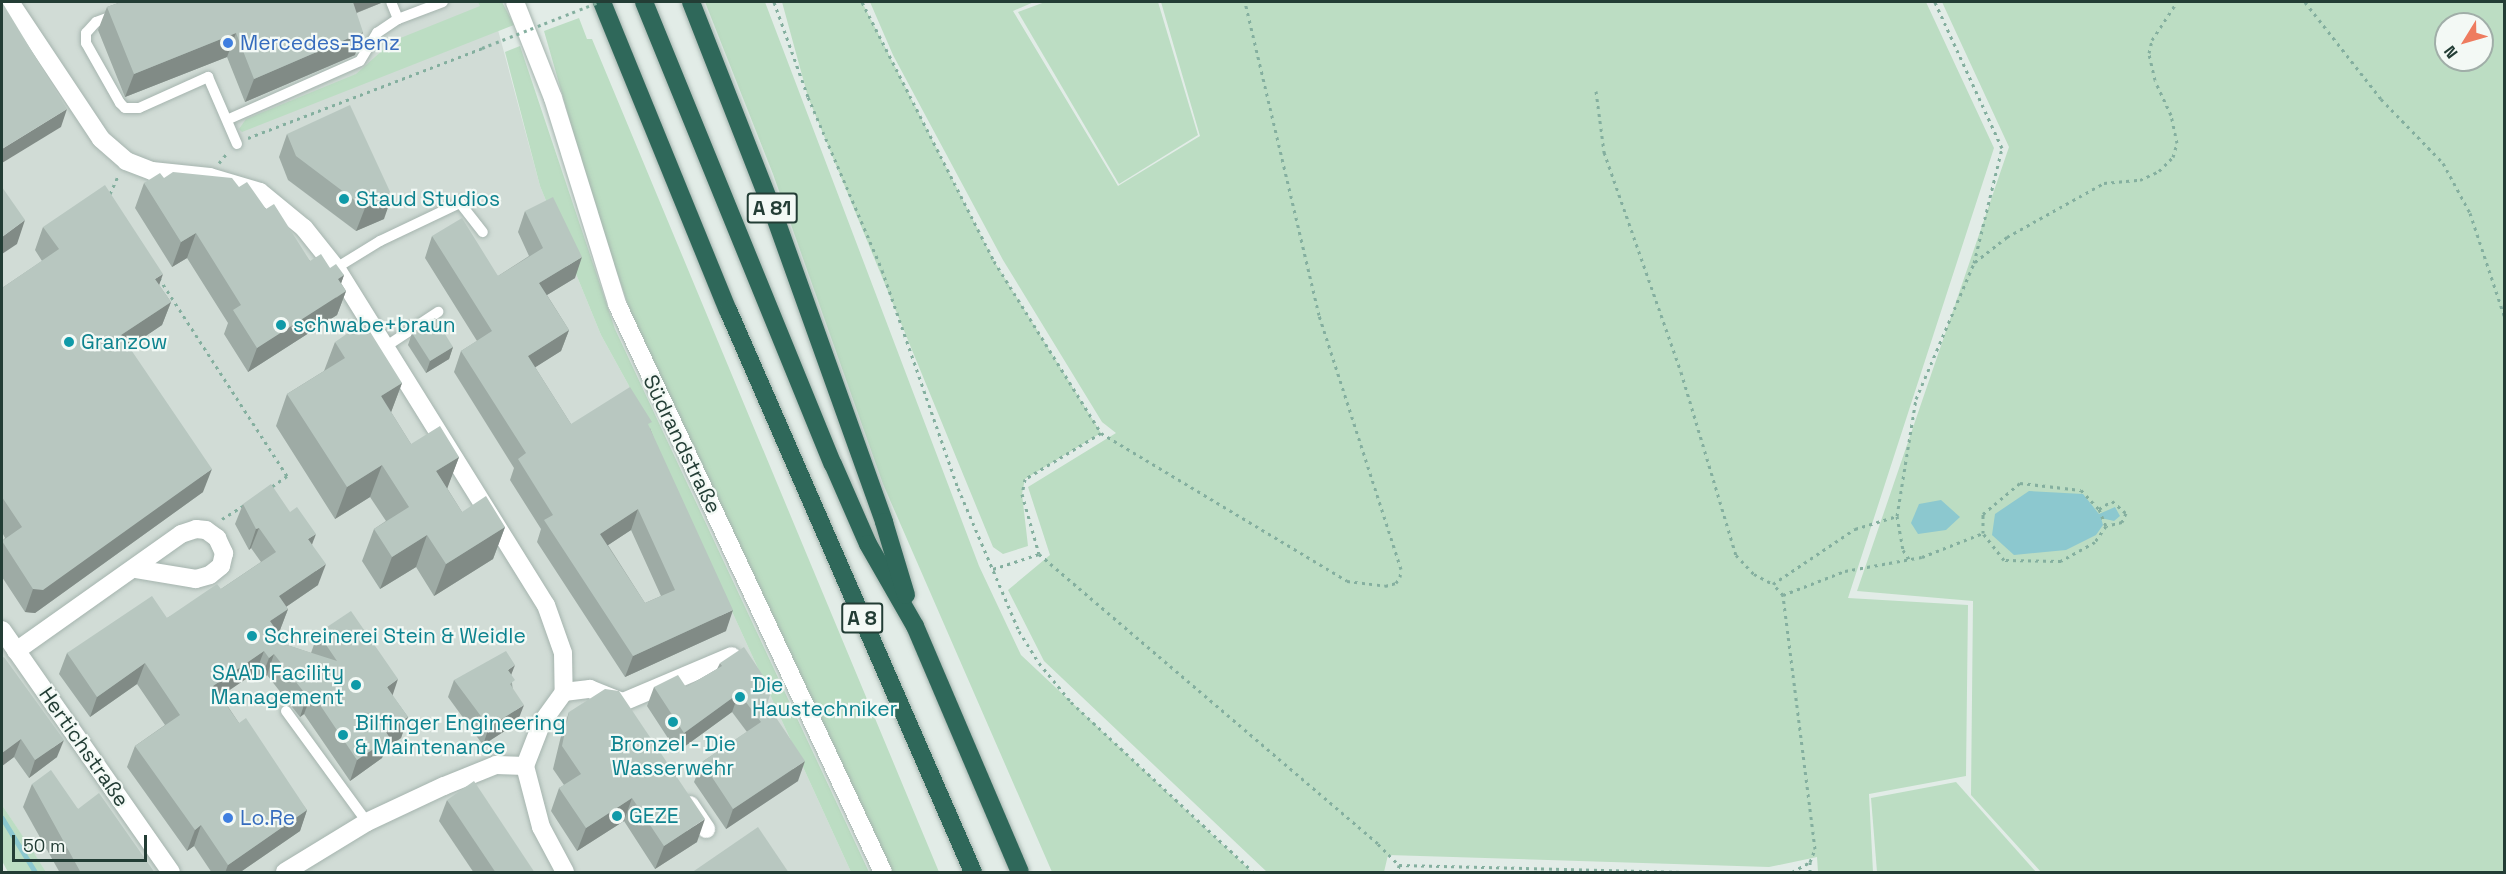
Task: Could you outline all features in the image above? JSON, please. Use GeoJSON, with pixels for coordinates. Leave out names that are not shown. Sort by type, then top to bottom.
{"type":"FeatureCollection","features":[{"type":"Feature","properties":{"kind":"highway","name":"A 8"},"geometry":{"type":"LineString","coordinates":[[601,2],[729,310],[973,873]]}},
{"type":"Feature","properties":{"kind":"highway","name":"A 8"},"geometry":{"type":"LineString","coordinates":[[644,2],[833,464],[868,544],[915,626],[1020,873]]}},
{"type":"Feature","properties":{"kind":"highway","name":"A 81"},"geometry":{"type":"LineString","coordinates":[[690,2],[775,218],[884,522],[915,626]]}},
{"type":"Feature","properties":{"kind":"street"},"geometry":{"type":"LineString","coordinates":[[9,2],[101,139],[126,161],[152,171],[210,177],[260,192],[304,228],[336,268],[546,605],[563,653],[564,692],[542,722],[525,766],[540,827],[565,873]]}},
{"type":"Feature","properties":{"kind":"street","name":"Südrandstraße"},"geometry":{"type":"LineString","coordinates":[[515,2],[553,98],[617,304],[883,873]]}},
{"type":"Feature","properties":{"kind":"street"},"geometry":{"type":"LineString","coordinates":[[16,651],[135,569],[181,534],[196,529],[206,530],[217,538],[224,553],[221,566],[210,575],[196,579],[135,569]]}},
{"type":"Feature","properties":{"kind":"street","name":"Hertichstraße"},"geometry":{"type":"LineString","coordinates":[[3,634],[171,873]]}},
{"type":"Feature","properties":{"kind":"street"},"geometry":{"type":"LineString","coordinates":[[623,702],[732,656]]}},
{"type":"Feature","properties":{"kind":"street"},"geometry":{"type":"LineString","coordinates":[[564,692],[590,689],[623,702],[636,721]]}},
{"type":"Feature","properties":{"kind":"street"},"geometry":{"type":"LineString","coordinates":[[285,873],[367,822],[496,765],[525,766]]}},
{"type":"Feature","properties":{"kind":"street"},"geometry":{"type":"LineString","coordinates":[[681,790],[706,829]]}},
{"type":"Feature","properties":{"kind":"lane"},"geometry":{"type":"LineString","coordinates":[[391,2],[398,19]]}},
{"type":"Feature","properties":{"kind":"lane"},"geometry":{"type":"LineString","coordinates":[[229,118],[360,61],[377,33],[398,19],[442,2]]}},
{"type":"Feature","properties":{"kind":"lane"},"geometry":{"type":"LineString","coordinates":[[130,9],[96,22],[86,33],[86,43],[120,103],[125,108],[139,108],[208,77],[229,118],[237,144]]}},
{"type":"Feature","properties":{"kind":"lane"},"geometry":{"type":"LineString","coordinates":[[336,268],[381,241],[460,203],[483,232]]}},
{"type":"Feature","properties":{"kind":"lane"},"geometry":{"type":"LineString","coordinates":[[385,347],[438,312]]}},
{"type":"Feature","properties":{"kind":"lane"},"geometry":{"type":"LineString","coordinates":[[286,711],[367,822]]}},
{"type":"Feature","properties":{"kind":"path"},"geometry":{"type":"LineString","coordinates":[[259,134],[601,2]]}},
{"type":"Feature","properties":{"kind":"path"},"geometry":{"type":"LineString","coordinates":[[774,2],[808,97],[882,270],[958,488],[1019,631],[1039,663],[1071,702],[1253,873]]}},
{"type":"Feature","properties":{"kind":"path"},"geometry":{"type":"LineString","coordinates":[[862,2],[994,261],[1101,433],[1347,581],[1384,586],[1396,583],[1401,569],[1319,315],[1245,2]]}},
{"type":"Feature","properties":{"kind":"path"},"geometry":{"type":"LineString","coordinates":[[1909,559],[1903,550],[1898,516],[1916,399],[1974,263],[2002,148],[1935,2]]}},
{"type":"Feature","properties":{"kind":"path"},"geometry":{"type":"LineString","coordinates":[[1974,263],[2007,237],[2104,183],[2140,180],[2159,171],[2173,158],[2177,143],[2171,115],[2155,80],[2149,53],[2152,40],[2176,2]]}},
{"type":"Feature","properties":{"kind":"path"},"geometry":{"type":"LineString","coordinates":[[2305,2],[2381,99],[2443,163],[2470,213],[2505,315]]}},
{"type":"Feature","properties":{"kind":"path"},"geometry":{"type":"LineString","coordinates":[[1596,90],[1604,152],[1680,372],[1736,555],[1754,574],[1773,584],[1783,595],[1815,849],[1810,862],[1810,873]]}},
{"type":"Feature","properties":{"kind":"path"},"geometry":{"type":"LineString","coordinates":[[113,201],[110,192],[126,161]]}},
{"type":"Feature","properties":{"kind":"path"},"geometry":{"type":"LineString","coordinates":[[153,268],[287,477],[260,494]]}},
{"type":"Feature","properties":{"kind":"path"},"geometry":{"type":"LineString","coordinates":[[1101,433],[1025,479],[1022,494],[1039,554],[1399,865],[1693,873]]}},
{"type":"Feature","properties":{"kind":"path"},"geometry":{"type":"LineString","coordinates":[[2100,511],[2112,501],[2126,513],[2122,522],[2106,526],[2096,542],[2061,561],[2004,560],[1983,533],[1983,514],[2020,483],[2080,490],[2100,511],[2106,526]]}},
{"type":"Feature","properties":{"kind":"path"},"geometry":{"type":"LineString","coordinates":[[206,530],[251,500]]}},
{"type":"Feature","properties":{"kind":"path"},"geometry":{"type":"LineString","coordinates":[[1773,584],[1855,529],[1898,516]]}},
{"type":"Feature","properties":{"kind":"path"},"geometry":{"type":"LineString","coordinates":[[1783,595],[1845,571],[1909,559],[1983,533]]}},
{"type":"Feature","properties":{"kind":"path"},"geometry":{"type":"LineString","coordinates":[[993,569],[1039,554]]}},
{"type":"Feature","properties":{"kind":"path"},"geometry":{"type":"LineString","coordinates":[[1792,873],[1810,862]]}},
{"type":"Feature","properties":{"kind":"path"},"geometry":{"type":"LineString","coordinates":[[1398,873],[1399,865]]}},
{"type":"Feature","properties":{"kind":"shaded area"},"geometry":{"type":"Polygon","coordinates":[[[2,2],[499,2],[498,30],[540,186],[601,335],[628,384],[851,872],[46,872],[2,805],[2,2]]]}},
{"type":"Feature","properties":{"kind":"green space"},"geometry":{"type":"Polygon","coordinates":[[[478,2],[502,2],[514,25],[242,132],[239,129],[246,119],[356,74],[393,41],[480,6],[478,2]]]}},
{"type":"Feature","properties":{"kind":"green space"},"geometry":{"type":"Polygon","coordinates":[[[705,2],[765,2],[979,566],[1021,655],[1252,872],[1052,872],[883,484],[773,174],[705,2]]]}},
{"type":"Feature","properties":{"kind":"green space"},"geometry":{"type":"Polygon","coordinates":[[[782,2],[862,2],[994,261],[1101,433],[1025,479],[1022,494],[1028,546],[1003,554],[993,547],[808,97],[782,2]]]}},
{"type":"Feature","properties":{"kind":"green space"},"geometry":{"type":"Polygon","coordinates":[[[870,2],[1034,2],[1013,11],[1118,186],[1200,136],[1161,2],[1926,2],[1994,148],[1848,598],[1968,605],[1966,776],[1869,794],[1873,872],[1818,872],[1817,857],[1769,867],[1388,855],[1384,872],[1267,872],[1044,661],[1008,590],[1050,555],[1028,487],[1116,433],[1102,422],[1003,260],[893,55],[870,2]]]}},
{"type":"Feature","properties":{"kind":"green space"},"geometry":{"type":"Polygon","coordinates":[[[1045,2],[1158,2],[1198,135],[1119,184],[1018,12],[1045,2]]]}},
{"type":"Feature","properties":{"kind":"green space"},"geometry":{"type":"Polygon","coordinates":[[[1942,2],[2504,2],[2504,872],[2041,872],[1971,795],[1973,601],[1857,591],[2009,147],[1942,2]]]}},
{"type":"Feature","properties":{"kind":"green space"},"geometry":{"type":"Polygon","coordinates":[[[579,18],[587,39],[592,39],[939,872],[891,872],[631,313],[597,215],[544,31],[579,18]]]}},
{"type":"Feature","properties":{"kind":"green space"},"geometry":{"type":"Polygon","coordinates":[[[520,46],[615,329],[869,872],[851,872],[628,384],[601,335],[540,186],[505,52],[520,46]]]}},
{"type":"Feature","properties":{"kind":"green space"},"geometry":{"type":"Polygon","coordinates":[[[1956,782],[2036,872],[1877,872],[1871,798],[1956,782]]]}},
{"type":"Feature","properties":{"kind":"green space"},"geometry":{"type":"Polygon","coordinates":[[[2,805],[46,872],[8,872],[2,861],[2,805]]]}},
{"type":"Feature","properties":{"kind":"water"},"geometry":{"type":"Polygon","coordinates":[[[2029,491],[2083,494],[2099,514],[2115,507],[2120,516],[2114,521],[2101,518],[2103,525],[2096,535],[2066,550],[2014,555],[1992,535],[1995,514],[2029,491]]]}},
{"type":"Feature","properties":{"kind":"water"},"geometry":{"type":"Polygon","coordinates":[[[1941,500],[1960,517],[1946,530],[1918,534],[1911,523],[1919,504],[1941,500]]]}},
{"type":"Feature","properties":{"kind":"building"},"geometry":{"type":"Polygon","coordinates":[[[2,2],[67,109],[2,149],[2,2]]]}},
{"type":"Feature","properties":{"kind":"building","name":"Mercedes-Benz"},"geometry":{"type":"Polygon","coordinates":[[[121,2],[353,2],[363,32],[254,79],[236,33],[134,74],[107,7],[121,2]]]}},
{"type":"Feature","properties":{"kind":"building"},"geometry":{"type":"Polygon","coordinates":[[[350,105],[392,196],[365,208],[296,156],[287,134],[350,105]]]}},
{"type":"Feature","properties":{"kind":"building"},"geometry":{"type":"Polygon","coordinates":[[[173,172],[232,178],[239,187],[247,182],[266,209],[274,204],[310,261],[321,254],[330,268],[336,264],[344,275],[338,279],[346,291],[257,348],[233,310],[241,305],[196,233],[181,242],[144,183],[160,173],[164,178],[173,172]]]}},
{"type":"Feature","properties":{"kind":"building"},"geometry":{"type":"Polygon","coordinates":[[[105,185],[163,274],[155,279],[171,302],[121,335],[212,469],[43,590],[33,589],[2,541],[22,527],[2,497],[2,288],[59,249],[43,227],[105,185]]]}},
{"type":"Feature","properties":{"kind":"building"},"geometry":{"type":"Polygon","coordinates":[[[2,187],[25,220],[2,237],[2,187]]]}},
{"type":"Feature","properties":{"kind":"building"},"geometry":{"type":"Polygon","coordinates":[[[553,197],[582,257],[539,283],[569,330],[528,356],[571,424],[630,387],[652,422],[648,424],[733,610],[633,656],[544,520],[553,515],[518,459],[526,453],[461,351],[492,331],[432,236],[462,218],[498,276],[543,248],[525,211],[553,197]],[[638,509],[600,534],[645,603],[675,590],[638,509]]]}},
{"type":"Feature","properties":{"kind":"building"},"geometry":{"type":"Polygon","coordinates":[[[435,318],[453,347],[430,361],[412,333],[435,318]]]}},
{"type":"Feature","properties":{"kind":"building"},"geometry":{"type":"Polygon","coordinates":[[[364,322],[402,383],[381,396],[411,444],[440,426],[459,457],[436,471],[462,512],[486,496],[505,527],[446,564],[427,535],[392,557],[374,529],[409,507],[382,465],[347,487],[287,394],[345,358],[335,342],[364,322]]]}},
{"type":"Feature","properties":{"kind":"building"},"geometry":{"type":"Polygon","coordinates":[[[271,484],[290,512],[297,507],[316,534],[308,539],[326,564],[279,596],[288,609],[270,621],[287,645],[337,661],[318,633],[351,611],[398,679],[387,687],[408,717],[386,732],[390,738],[357,760],[312,693],[307,696],[274,654],[269,658],[264,651],[213,686],[239,723],[246,718],[307,810],[228,865],[201,825],[195,830],[135,746],[180,715],[145,663],[97,697],[67,653],[152,596],[167,618],[217,584],[221,589],[276,552],[259,528],[256,529],[243,504],[271,484]]]}},
{"type":"Feature","properties":{"kind":"building"},"geometry":{"type":"Polygon","coordinates":[[[744,647],[772,689],[767,704],[805,761],[733,809],[702,762],[761,722],[739,693],[684,733],[654,687],[678,675],[686,687],[722,666],[720,663],[744,647]]]}},
{"type":"Feature","properties":{"kind":"building"},"geometry":{"type":"Polygon","coordinates":[[[506,651],[515,665],[508,670],[515,680],[510,684],[524,705],[489,727],[454,680],[506,651]]]}},
{"type":"Feature","properties":{"kind":"building"},"geometry":{"type":"Polygon","coordinates":[[[4,657],[64,740],[35,760],[21,739],[2,753],[2,658],[4,657]]]}},
{"type":"Feature","properties":{"kind":"building"},"geometry":{"type":"Polygon","coordinates":[[[605,689],[619,691],[705,819],[664,846],[632,798],[586,828],[559,788],[581,774],[562,746],[569,712],[605,689]]]}},
{"type":"Feature","properties":{"kind":"building"},"geometry":{"type":"Polygon","coordinates":[[[51,770],[78,809],[99,793],[155,873],[81,873],[32,784],[51,770]]]}},
{"type":"Feature","properties":{"kind":"building"},"geometry":{"type":"Polygon","coordinates":[[[474,781],[535,873],[496,873],[447,800],[474,781]]]}},
{"type":"Feature","properties":{"kind":"building"},"geometry":{"type":"Polygon","coordinates":[[[758,827],[789,873],[691,873],[758,827]]]}},
{"type":"Feature","properties":{"kind":"waterway"},"geometry":{"type":"LineString","coordinates":[[2,818],[35,872]]}},
{"type":"Feature","properties":{"kind":"place","name":"Mercedes-Benz"},"geometry":{"type":"Point","coordinates":[228,43]}},
{"type":"Feature","properties":{"kind":"place","name":"Staud Studios"},"geometry":{"type":"Point","coordinates":[344,199]}},
{"type":"Feature","properties":{"kind":"place","name":"schwabe+braun"},"geometry":{"type":"Point","coordinates":[281,325]}},
{"type":"Feature","properties":{"kind":"place","name":"Granzow"},"geometry":{"type":"Point","coordinates":[69,342]}},
{"type":"Feature","properties":{"kind":"place","name":"Schreinerei Stein & Weidle"},"geometry":{"type":"Point","coordinates":[252,636]}},
{"type":"Feature","properties":{"kind":"place","name":"SAAD Facility Management"},"geometry":{"type":"Point","coordinates":[356,685]}},
{"type":"Feature","properties":{"kind":"place","name":"Die Haustechniker"},"geometry":{"type":"Point","coordinates":[740,697]}},
{"type":"Feature","properties":{"kind":"place","name":"Bronzel - Die Wasserwehr"},"geometry":{"type":"Point","coordinates":[673,722]}},
{"type":"Feature","properties":{"kind":"place","name":"Bilfinger Engineering & Maintenance"},"geometry":{"type":"Point","coordinates":[343,735]}},
{"type":"Feature","properties":{"kind":"place","name":"GEZE"},"geometry":{"type":"Point","coordinates":[617,816]}},
{"type":"Feature","properties":{"kind":"place","name":"Lo.Re"},"geometry":{"type":"Point","coordinates":[228,818]}}]}
